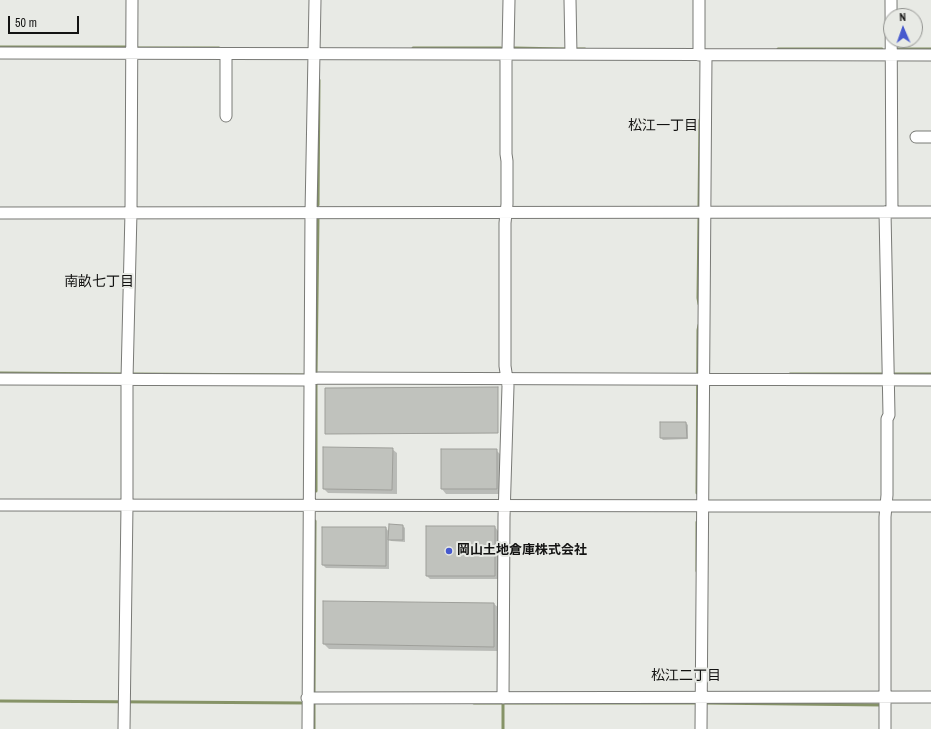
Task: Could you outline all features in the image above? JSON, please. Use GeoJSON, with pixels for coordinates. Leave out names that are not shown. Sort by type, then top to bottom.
{"type":"FeatureCollection","features":[{"type":"Feature","properties":{"kind":"street"},"geometry":{"type":"LineString","coordinates":[[124,729],[127,376],[131,212],[132,0]]}},
{"type":"Feature","properties":{"kind":"street"},"geometry":{"type":"LineString","coordinates":[[308,729],[310,700],[309,506],[313,377],[311,212],[315,0]]}},
{"type":"Feature","properties":{"kind":"street"},"geometry":{"type":"LineString","coordinates":[[503,698],[504,506],[508,386],[506,375],[506,212],[508,161],[506,146],[509,0]]}},
{"type":"Feature","properties":{"kind":"street"},"geometry":{"type":"LineString","coordinates":[[570,0],[571,54]]}},
{"type":"Feature","properties":{"kind":"street"},"geometry":{"type":"LineString","coordinates":[[699,0],[702,55],[705,212],[701,377],[703,506],[699,700],[701,729]]}},
{"type":"Feature","properties":{"kind":"street"},"geometry":{"type":"LineString","coordinates":[[885,729],[887,419],[889,415],[888,212],[891,0]]}},
{"type":"Feature","properties":{"kind":"street"},"geometry":{"type":"LineString","coordinates":[[0,54],[931,55]]}},
{"type":"Feature","properties":{"kind":"street"},"geometry":{"type":"LineString","coordinates":[[226,54],[226,116]]}},
{"type":"Feature","properties":{"kind":"street"},"geometry":{"type":"LineString","coordinates":[[916,137],[931,137]]}},
{"type":"Feature","properties":{"kind":"street"},"geometry":{"type":"LineString","coordinates":[[0,213],[931,212]]}},
{"type":"Feature","properties":{"kind":"street"},"geometry":{"type":"LineString","coordinates":[[0,379],[127,376],[313,377],[506,375],[701,377],[889,376],[931,380]]}},
{"type":"Feature","properties":{"kind":"street"},"geometry":{"type":"LineString","coordinates":[[0,505],[931,506]]}},
{"type":"Feature","properties":{"kind":"street"},"geometry":{"type":"LineString","coordinates":[[310,700],[503,698],[699,700],[931,697]]}},
{"type":"Feature","properties":{"kind":"building"},"geometry":{"type":"Polygon","coordinates":[[[498,387],[498,433],[325,434],[325,388],[498,387]]]}},
{"type":"Feature","properties":{"kind":"building"},"geometry":{"type":"Polygon","coordinates":[[[660,422],[686,422],[687,438],[660,438],[660,422]]]}},
{"type":"Feature","properties":{"kind":"building"},"geometry":{"type":"Polygon","coordinates":[[[323,447],[393,448],[392,490],[323,489],[323,447]]]}},
{"type":"Feature","properties":{"kind":"building"},"geometry":{"type":"Polygon","coordinates":[[[441,449],[497,449],[497,489],[441,489],[441,449]]]}},
{"type":"Feature","properties":{"kind":"building"},"geometry":{"type":"Polygon","coordinates":[[[389,524],[403,525],[403,540],[388,540],[389,524]]]}},
{"type":"Feature","properties":{"kind":"building"},"geometry":{"type":"Polygon","coordinates":[[[426,526],[495,526],[495,576],[426,576],[426,526]]]}},
{"type":"Feature","properties":{"kind":"building"},"geometry":{"type":"Polygon","coordinates":[[[322,527],[386,527],[386,566],[322,565],[322,527]]]}},
{"type":"Feature","properties":{"kind":"building"},"geometry":{"type":"Polygon","coordinates":[[[323,601],[494,603],[494,647],[323,644],[323,601]]]}},
{"type":"Feature","properties":{"kind":"waterway"},"geometry":{"type":"LineString","coordinates":[[0,47],[126,47]]}},
{"type":"Feature","properties":{"kind":"waterway"},"geometry":{"type":"LineString","coordinates":[[136,48],[219,48]]}},
{"type":"Feature","properties":{"kind":"waterway"},"geometry":{"type":"LineString","coordinates":[[413,48],[501,48]]}},
{"type":"Feature","properties":{"kind":"waterway"},"geometry":{"type":"LineString","coordinates":[[513,48],[566,49]]}},
{"type":"Feature","properties":{"kind":"waterway"},"geometry":{"type":"LineString","coordinates":[[576,49],[585,49]]}},
{"type":"Feature","properties":{"kind":"waterway"},"geometry":{"type":"LineString","coordinates":[[778,49],[882,49]]}},
{"type":"Feature","properties":{"kind":"waterway"},"geometry":{"type":"LineString","coordinates":[[897,49],[931,49]]}},
{"type":"Feature","properties":{"kind":"waterway"},"geometry":{"type":"LineString","coordinates":[[318,205],[319,80]]}},
{"type":"Feature","properties":{"kind":"waterway"},"geometry":{"type":"LineString","coordinates":[[699,206],[700,120]]}},
{"type":"Feature","properties":{"kind":"waterway"},"geometry":{"type":"LineString","coordinates":[[316,375],[318,218]]}},
{"type":"Feature","properties":{"kind":"waterway"},"geometry":{"type":"LineString","coordinates":[[699,218],[699,304]]}},
{"type":"Feature","properties":{"kind":"waterway"},"geometry":{"type":"LineString","coordinates":[[697,493],[699,325]]}},
{"type":"Feature","properties":{"kind":"waterway"},"geometry":{"type":"LineString","coordinates":[[0,373],[124,374]]}},
{"type":"Feature","properties":{"kind":"waterway"},"geometry":{"type":"LineString","coordinates":[[130,374],[304,375]]}},
{"type":"Feature","properties":{"kind":"waterway"},"geometry":{"type":"LineString","coordinates":[[790,374],[931,374]]}},
{"type":"Feature","properties":{"kind":"waterway"},"geometry":{"type":"LineString","coordinates":[[316,381],[316,491]]}},
{"type":"Feature","properties":{"kind":"waterway"},"geometry":{"type":"LineString","coordinates":[[314,695],[315,521]]}},
{"type":"Feature","properties":{"kind":"waterway"},"geometry":{"type":"LineString","coordinates":[[697,522],[697,571]]}},
{"type":"Feature","properties":{"kind":"waterway"},"geometry":{"type":"LineString","coordinates":[[0,701],[306,703]]}},
{"type":"Feature","properties":{"kind":"waterway"},"geometry":{"type":"LineString","coordinates":[[314,701],[314,729]]}},
{"type":"Feature","properties":{"kind":"waterway"},"geometry":{"type":"LineString","coordinates":[[474,703],[698,703]]}},
{"type":"Feature","properties":{"kind":"waterway"},"geometry":{"type":"LineString","coordinates":[[503,703],[503,729]]}},
{"type":"Feature","properties":{"kind":"waterway"},"geometry":{"type":"LineString","coordinates":[[704,703],[882,705]]}},
{"type":"Feature","properties":{"kind":"place","name":"岡山土地倉庫株式会社"},"geometry":{"type":"Point","coordinates":[449,551]}},
{"type":"Feature","properties":{"kind":"district","name":"松江一丁目"},"geometry":{"type":"Point","coordinates":[663,126]}},
{"type":"Feature","properties":{"kind":"district","name":"南畝七丁目"},"geometry":{"type":"Point","coordinates":[99,282]}},
{"type":"Feature","properties":{"kind":"district","name":"松江二丁目"},"geometry":{"type":"Point","coordinates":[686,676]}}]}
